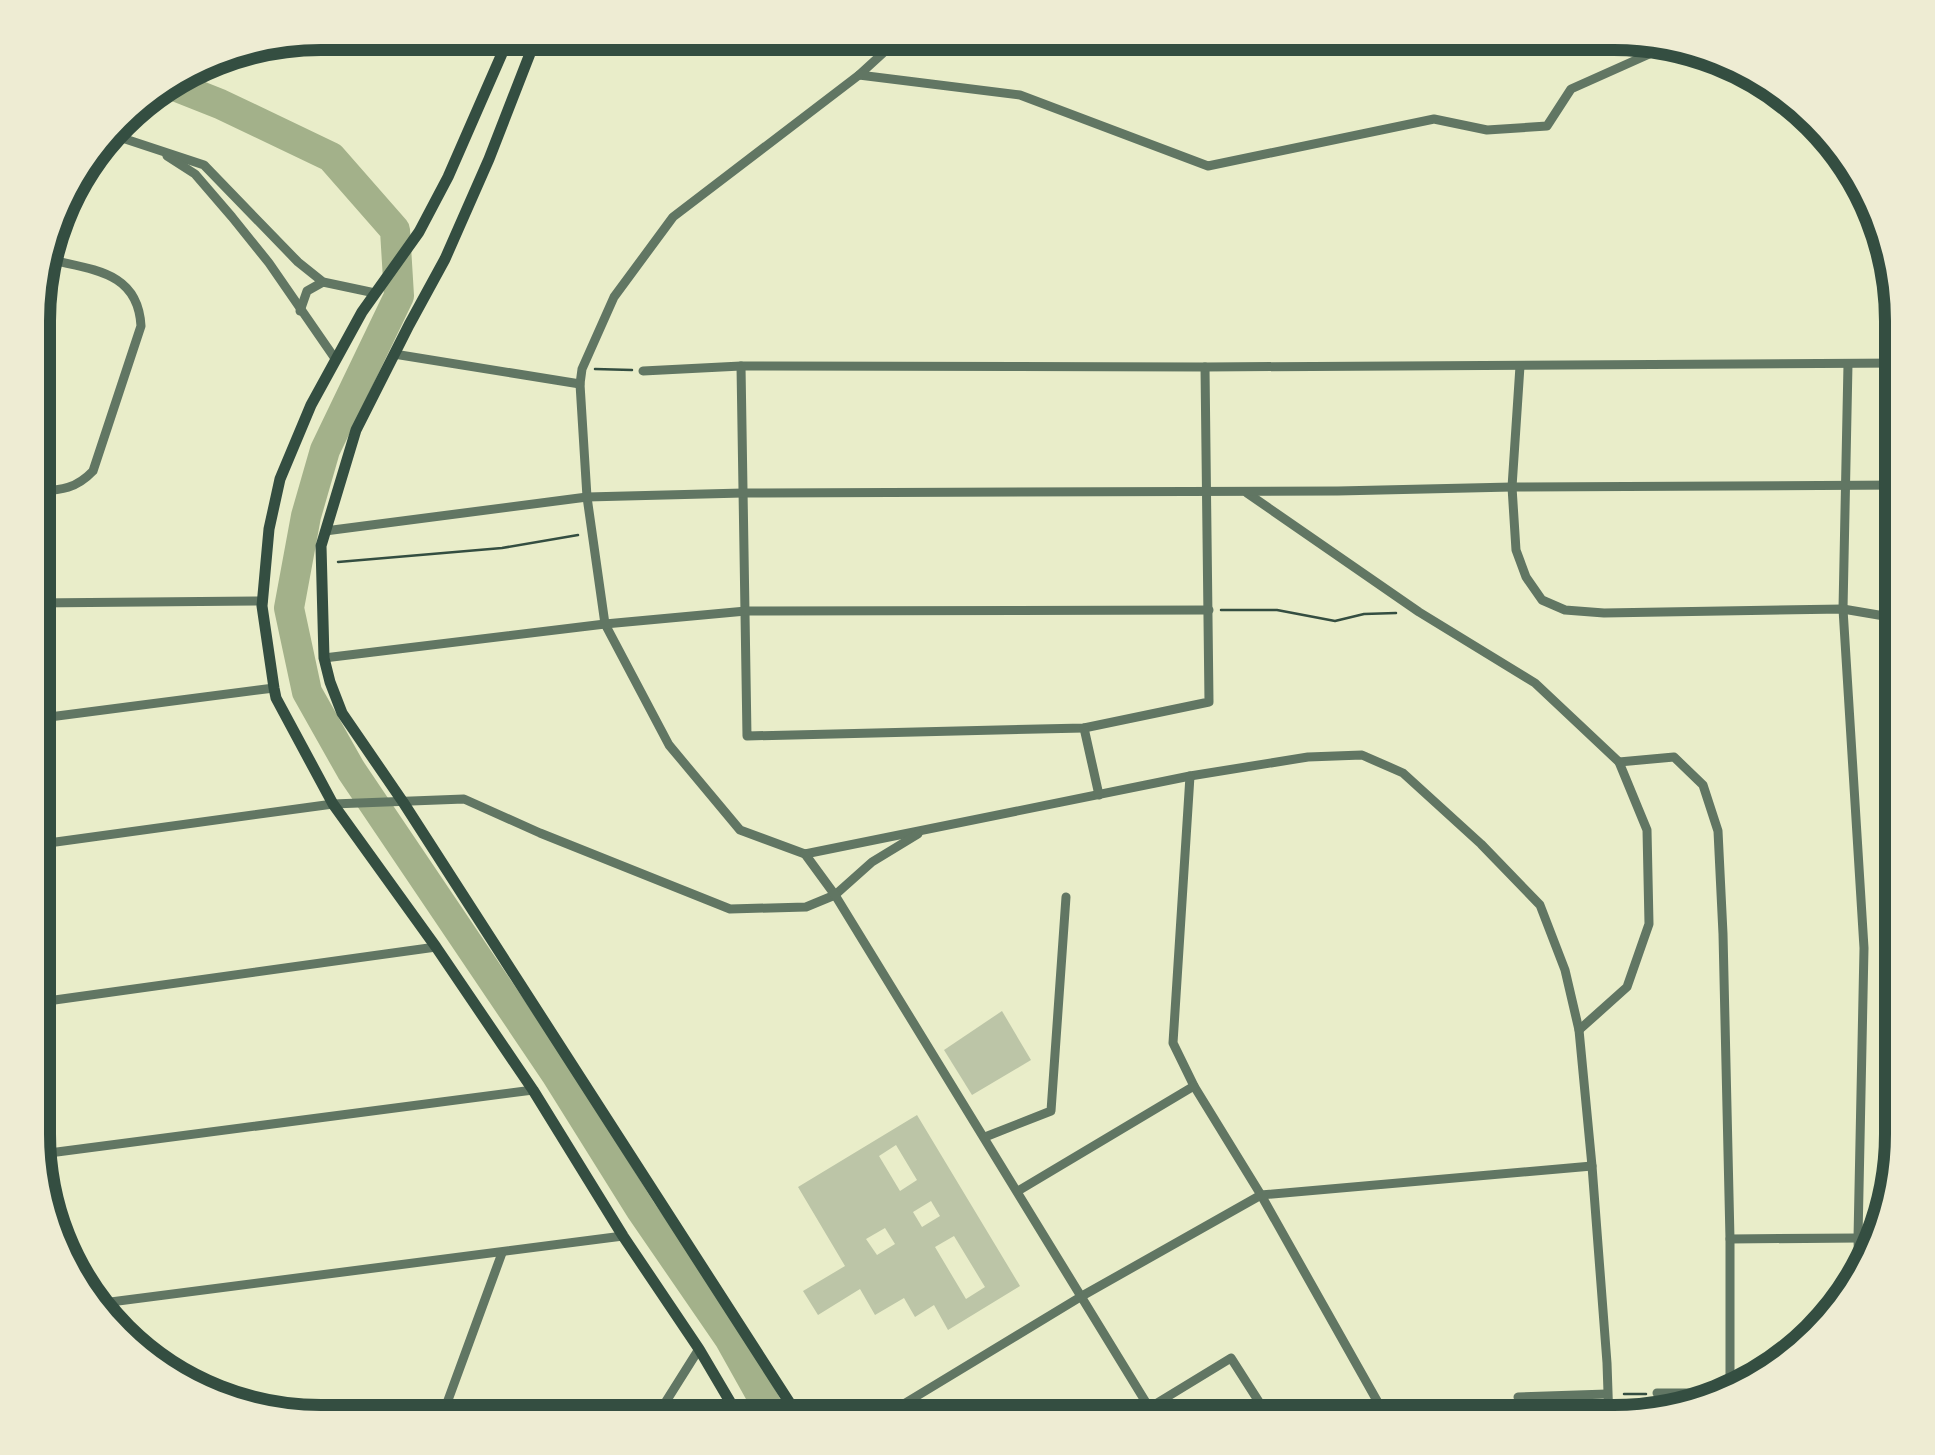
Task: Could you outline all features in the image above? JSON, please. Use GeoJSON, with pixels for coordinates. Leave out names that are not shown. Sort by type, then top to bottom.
{"type":"FeatureCollection","features":[{"type":"Feature","properties":{"kind":"main road"},"geometry":{"type":"LineString","coordinates":[[502,50],[448,178],[419,232],[362,312],[311,405],[280,479],[269,530],[263,601],[274,688],[276,698],[337,804],[533,1090],[732,1404]]}},
{"type":"Feature","properties":{"kind":"main road"},"geometry":{"type":"LineString","coordinates":[[531,50],[446,259],[356,430],[321,546],[324,658],[342,712],[791,1404]]}},
{"type":"Feature","properties":{"kind":"street"},"geometry":{"type":"LineString","coordinates":[[885,50],[673,217],[614,297],[582,369],[580,384],[586,497],[605,624],[670,745],[740,830],[805,854],[1190,776],[1308,757],[1362,755],[1403,773],[1540,905],[1565,970],[1579,1030],[1608,1405]]}},
{"type":"Feature","properties":{"kind":"street"},"geometry":{"type":"LineString","coordinates":[[859,74],[1020,95],[1208,166],[1434,119],[1488,130],[1547,126],[1571,89],[1651,53]]}},
{"type":"Feature","properties":{"kind":"street"},"geometry":{"type":"LineString","coordinates":[[121,138],[204,165],[298,262],[323,282],[375,293]]}},
{"type":"Feature","properties":{"kind":"street"},"geometry":{"type":"LineString","coordinates":[[156,149],[195,174],[269,263],[336,360]]}},
{"type":"Feature","properties":{"kind":"street"},"geometry":{"type":"LineString","coordinates":[[50,491],[67,490],[93,471],[140,326],[140,306],[115,277],[57,261]]}},
{"type":"Feature","properties":{"kind":"street"},"geometry":{"type":"LineString","coordinates":[[300,311],[307,291],[323,282]]}},
{"type":"Feature","properties":{"kind":"street"},"geometry":{"type":"LineString","coordinates":[[394,354],[580,384]]}},
{"type":"Feature","properties":{"kind":"street"},"geometry":{"type":"LineString","coordinates":[[643,371],[741,366],[1205,368],[1885,363]]}},
{"type":"Feature","properties":{"kind":"street"},"geometry":{"type":"LineString","coordinates":[[1848,364],[1843,609],[1864,948],[1859,1250]]}},
{"type":"Feature","properties":{"kind":"street"},"geometry":{"type":"LineString","coordinates":[[741,366],[746,736],[1084,728],[1209,702],[1205,368]]}},
{"type":"Feature","properties":{"kind":"street"},"geometry":{"type":"LineString","coordinates":[[1520,366],[1512,487],[1516,550],[1526,577],[1542,600],[1565,610],[1604,613],[1843,609],[1885,616]]}},
{"type":"Feature","properties":{"kind":"street"},"geometry":{"type":"LineString","coordinates":[[324,532],[586,497],[1885,486]]}},
{"type":"Feature","properties":{"kind":"street"},"geometry":{"type":"LineString","coordinates":[[1245,491],[1419,612],[1535,684],[1620,762],[1647,830],[1649,924],[1628,987],[1579,1030]]}},
{"type":"Feature","properties":{"kind":"street"},"geometry":{"type":"LineString","coordinates":[[50,603],[263,601]]}},
{"type":"Feature","properties":{"kind":"street"},"geometry":{"type":"LineString","coordinates":[[324,658],[746,611],[1209,610]]}},
{"type":"Feature","properties":{"kind":"street"},"geometry":{"type":"LineString","coordinates":[[50,717],[274,688]]}},
{"type":"Feature","properties":{"kind":"street"},"geometry":{"type":"LineString","coordinates":[[1084,728],[1099,795]]}},
{"type":"Feature","properties":{"kind":"street"},"geometry":{"type":"LineString","coordinates":[[1620,762],[1674,757],[1703,786],[1718,832],[1733,1378]]}},
{"type":"Feature","properties":{"kind":"street"},"geometry":{"type":"LineString","coordinates":[[1190,776],[1173,1043],[1194,1086],[1261,1195],[1379,1405]]}},
{"type":"Feature","properties":{"kind":"street"},"geometry":{"type":"LineString","coordinates":[[51,842],[337,804],[464,799],[540,834],[730,909],[806,907],[834,895],[872,862],[924,830]]}},
{"type":"Feature","properties":{"kind":"street"},"geometry":{"type":"LineString","coordinates":[[805,854],[1148,1405]]}},
{"type":"Feature","properties":{"kind":"street"},"geometry":{"type":"LineString","coordinates":[[985,1138],[1051,1111],[1066,897]]}},
{"type":"Feature","properties":{"kind":"street"},"geometry":{"type":"LineString","coordinates":[[51,1001],[436,948]]}},
{"type":"Feature","properties":{"kind":"street"},"geometry":{"type":"LineString","coordinates":[[1018,1191],[1194,1086]]}},
{"type":"Feature","properties":{"kind":"street"},"geometry":{"type":"LineString","coordinates":[[51,1153],[533,1090]]}},
{"type":"Feature","properties":{"kind":"street"},"geometry":{"type":"LineString","coordinates":[[903,1404],[1082,1296],[1261,1195],[1592,1166]]}},
{"type":"Feature","properties":{"kind":"street"},"geometry":{"type":"LineString","coordinates":[[109,1302],[623,1236]]}},
{"type":"Feature","properties":{"kind":"street"},"geometry":{"type":"LineString","coordinates":[[1730,1239],[1858,1238]]}},
{"type":"Feature","properties":{"kind":"street"},"geometry":{"type":"LineString","coordinates":[[447,1404],[502,1252]]}},
{"type":"Feature","properties":{"kind":"street"},"geometry":{"type":"LineString","coordinates":[[664,1404],[699,1349]]}},
{"type":"Feature","properties":{"kind":"street"},"geometry":{"type":"LineString","coordinates":[[1155,1405],[1231,1358],[1261,1405]]}},
{"type":"Feature","properties":{"kind":"street"},"geometry":{"type":"LineString","coordinates":[[1518,1397],[1607,1394]]}},
{"type":"Feature","properties":{"kind":"street"},"geometry":{"type":"LineString","coordinates":[[1657,1394],[1690,1394]]}},
{"type":"Feature","properties":{"kind":"path"},"geometry":{"type":"LineString","coordinates":[[582,369],[643,371]]}},
{"type":"Feature","properties":{"kind":"path"},"geometry":{"type":"LineString","coordinates":[[322,564],[502,548],[592,532]]}},
{"type":"Feature","properties":{"kind":"path"},"geometry":{"type":"LineString","coordinates":[[1209,610],[1276,610],[1335,621],[1364,614],[1419,612]]}},
{"type":"Feature","properties":{"kind":"path"},"geometry":{"type":"LineString","coordinates":[[1607,1394],[1657,1394]]}},
{"type":"Feature","properties":{"kind":"building"},"geometry":{"type":"Polygon","coordinates":[[[1002,1011],[1031,1060],[972,1095],[944,1050],[1002,1011]]]}},
{"type":"Feature","properties":{"kind":"building"},"geometry":{"type":"Polygon","coordinates":[[[917,1115],[1020,1286],[948,1330],[934,1305],[915,1317],[904,1298],[875,1315],[860,1289],[818,1315],[803,1291],[845,1266],[798,1187],[917,1115]],[[896,1145],[879,1156],[900,1191],[917,1180],[896,1145]],[[931,1201],[913,1212],[922,1227],[940,1216],[931,1201]],[[885,1228],[866,1239],[877,1255],[895,1244],[885,1228]],[[954,1236],[935,1247],[966,1299],[985,1287],[954,1236]]]}},
{"type":"Feature","properties":{"kind":"waterway"},"geometry":{"type":"LineString","coordinates":[[181,89],[331,157],[395,230],[399,296],[325,450],[306,516],[289,608],[307,692],[351,770],[729,1338],[766,1404]]}}]}
